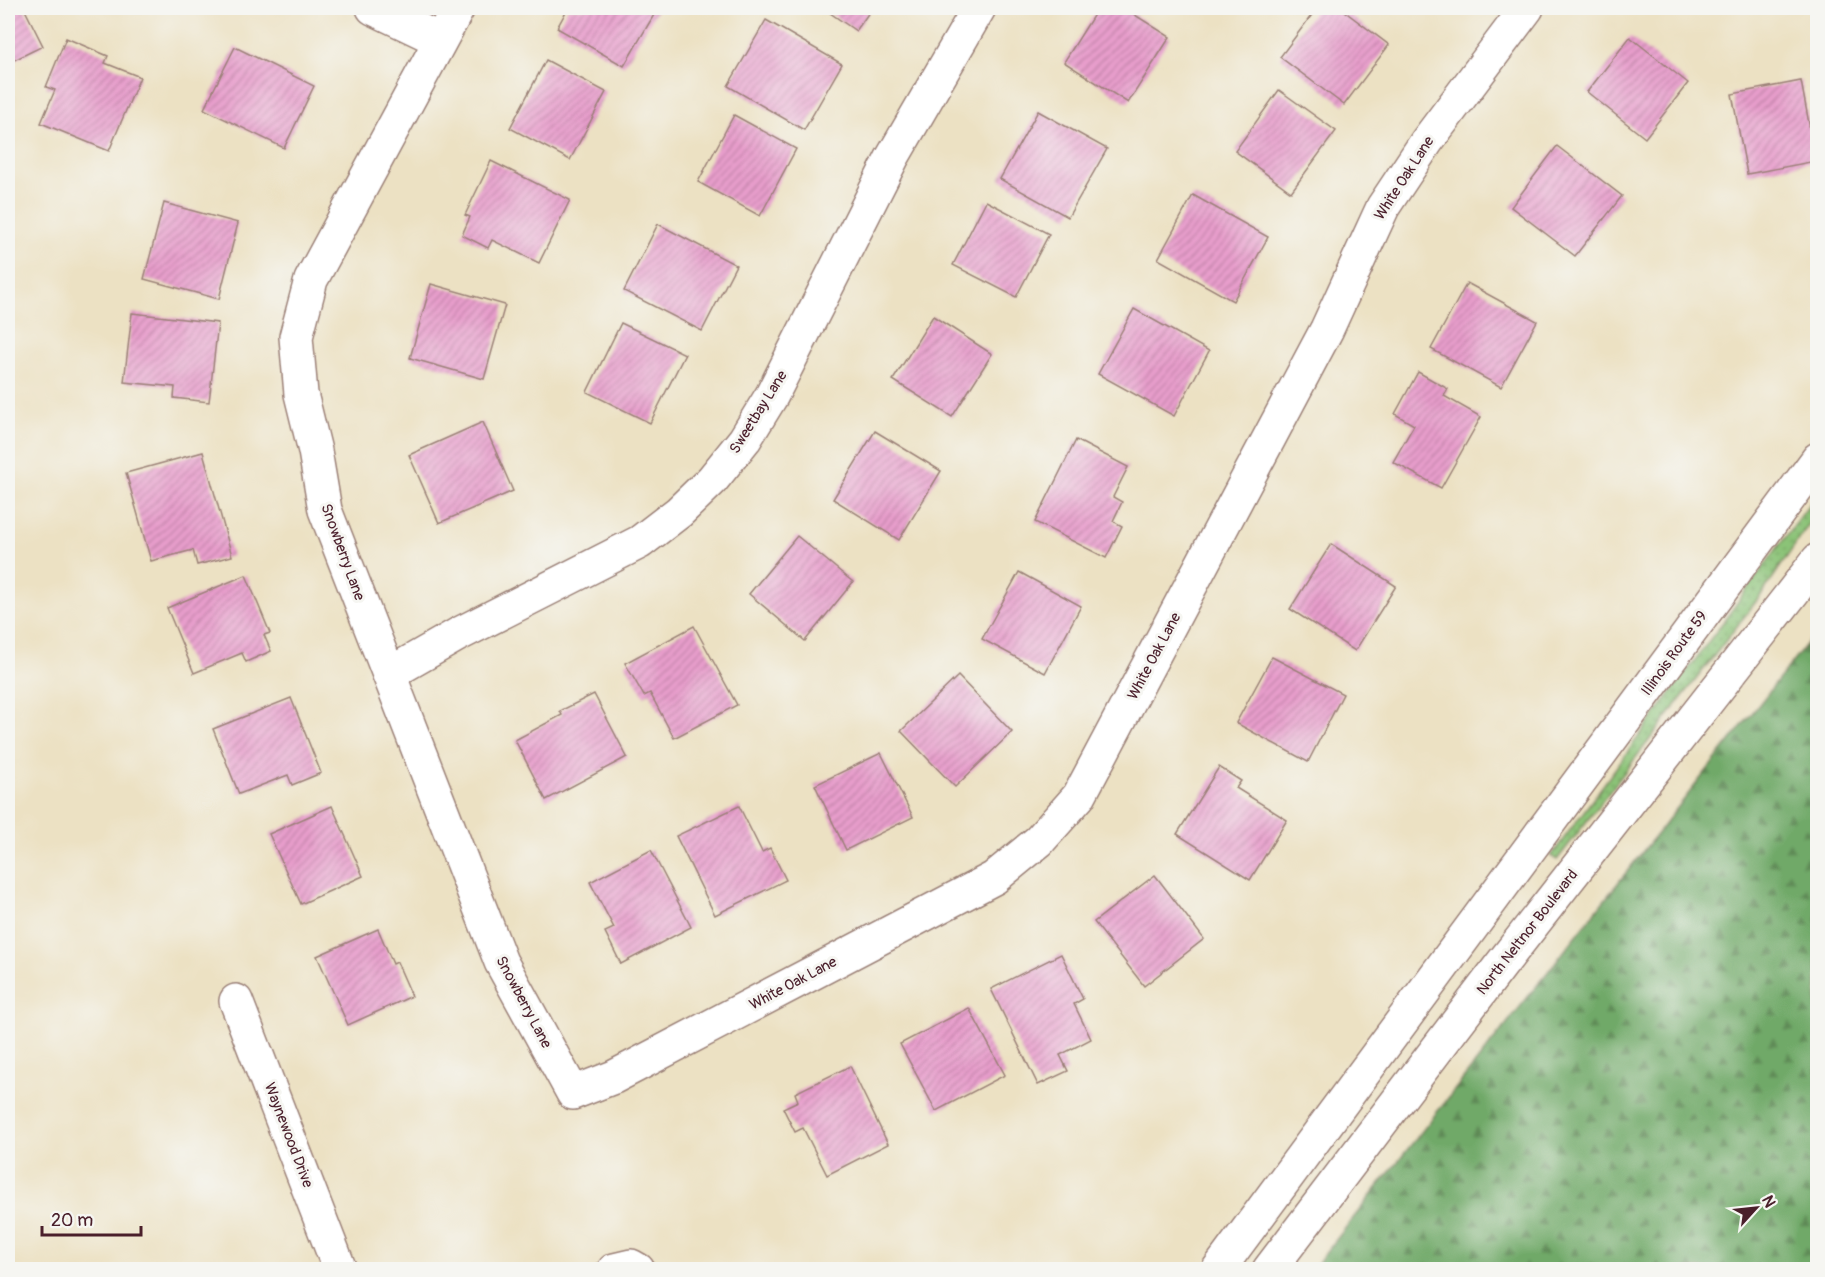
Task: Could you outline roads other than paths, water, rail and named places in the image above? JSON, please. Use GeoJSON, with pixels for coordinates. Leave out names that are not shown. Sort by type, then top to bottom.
{"type":"FeatureCollection","features":[{"type":"Feature","properties":{"kind":"street"},"geometry":{"type":"LineString","coordinates":[[373,8],[440,40]]}},
{"type":"Feature","properties":{"kind":"street","name":"Snowberry Lane"},"geometry":{"type":"LineString","coordinates":[[458,8],[311,280],[296,338],[301,394],[315,451],[325,510],[501,962],[573,1093]]}},
{"type":"Feature","properties":{"kind":"street","name":"Sweetbay Lane"},"geometry":{"type":"LineString","coordinates":[[389,674],[458,635],[640,542],[679,512],[712,480],[745,439],[772,395],[891,158],[979,8]]}},
{"type":"Feature","properties":{"kind":"street","name":"White Oak Lane"},"geometry":{"type":"LineString","coordinates":[[573,1093],[614,1077],[994,878],[1039,841],[1079,796],[1328,329],[1383,207],[1434,132],[1527,8]]}},
{"type":"Feature","properties":{"kind":"street","name":"Illinois Route 59"},"geometry":{"type":"LineString","coordinates":[[1218,1269],[1818,459]]}},
{"type":"Feature","properties":{"kind":"street","name":"North Neltnor Boulevard"},"geometry":{"type":"LineString","coordinates":[[1269,1269],[1501,965],[1818,560]]}},
{"type":"Feature","properties":{"kind":"street","name":"Waynewood Drive"},"geometry":{"type":"LineString","coordinates":[[236,1001],[340,1269]]}},
{"type":"Feature","properties":{"kind":"street"},"geometry":{"type":"LineString","coordinates":[[614,1269],[631,1266],[638,1269]]}}]}
